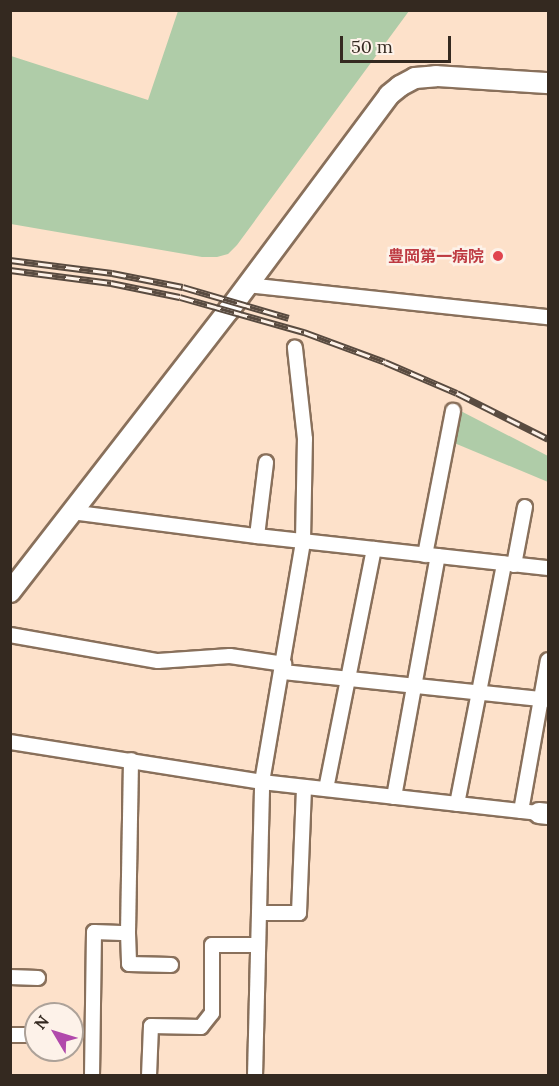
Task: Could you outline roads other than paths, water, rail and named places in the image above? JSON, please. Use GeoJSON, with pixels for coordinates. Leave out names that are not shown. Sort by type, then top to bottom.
{"type":"FeatureCollection","features":[{"type":"Feature","properties":{"kind":"street"},"geometry":{"type":"LineString","coordinates":[[10,592],[247,285],[379,106],[400,86],[415,78],[436,76],[549,83]]}},
{"type":"Feature","properties":{"kind":"street"},"geometry":{"type":"LineString","coordinates":[[247,285],[549,317]]}},
{"type":"Feature","properties":{"kind":"street"},"geometry":{"type":"LineString","coordinates":[[255,1076],[262,782],[284,668],[303,542],[304,439],[295,348]]}},
{"type":"Feature","properties":{"kind":"street"},"geometry":{"type":"LineString","coordinates":[[394,798],[415,684],[453,411]]}},
{"type":"Feature","properties":{"kind":"street"},"geometry":{"type":"LineString","coordinates":[[257,536],[266,463]]}},
{"type":"Feature","properties":{"kind":"street"},"geometry":{"type":"LineString","coordinates":[[457,804],[479,692],[525,507]]}},
{"type":"Feature","properties":{"kind":"street"},"geometry":{"type":"LineString","coordinates":[[71,512],[303,542],[549,568]]}},
{"type":"Feature","properties":{"kind":"street"},"geometry":{"type":"LineString","coordinates":[[326,789],[374,549]]}},
{"type":"Feature","properties":{"kind":"street"},"geometry":{"type":"LineString","coordinates":[[10,634],[158,661],[230,656],[284,668],[348,678],[545,699]]}},
{"type":"Feature","properties":{"kind":"street"},"geometry":{"type":"LineString","coordinates":[[10,742],[262,782],[536,813],[549,660]]}},
{"type":"Feature","properties":{"kind":"street"},"geometry":{"type":"LineString","coordinates":[[131,760],[129,964],[171,965]]}},
{"type":"Feature","properties":{"kind":"street"},"geometry":{"type":"LineString","coordinates":[[259,914],[299,913],[304,787]]}},
{"type":"Feature","properties":{"kind":"street"},"geometry":{"type":"LineString","coordinates":[[92,1076],[94,932],[129,933]]}},
{"type":"Feature","properties":{"kind":"street"},"geometry":{"type":"LineString","coordinates":[[149,1076],[151,1026],[201,1027],[212,1013],[212,945],[258,945]]}},
{"type":"Feature","properties":{"kind":"street"},"geometry":{"type":"LineString","coordinates":[[10,977],[38,978]]}},
{"type":"Feature","properties":{"kind":"railway"},"geometry":{"type":"LineString","coordinates":[[10,260],[112,273],[183,287],[289,318]]}},
{"type":"Feature","properties":{"kind":"railway"},"geometry":{"type":"LineString","coordinates":[[10,270],[111,283],[180,297],[304,332],[385,362],[457,393],[548,439]]}},
{"type":"Feature","properties":{"kind":"place","name":"豊岡第一病院"},"geometry":{"type":"Point","coordinates":[498,256]}}]}
